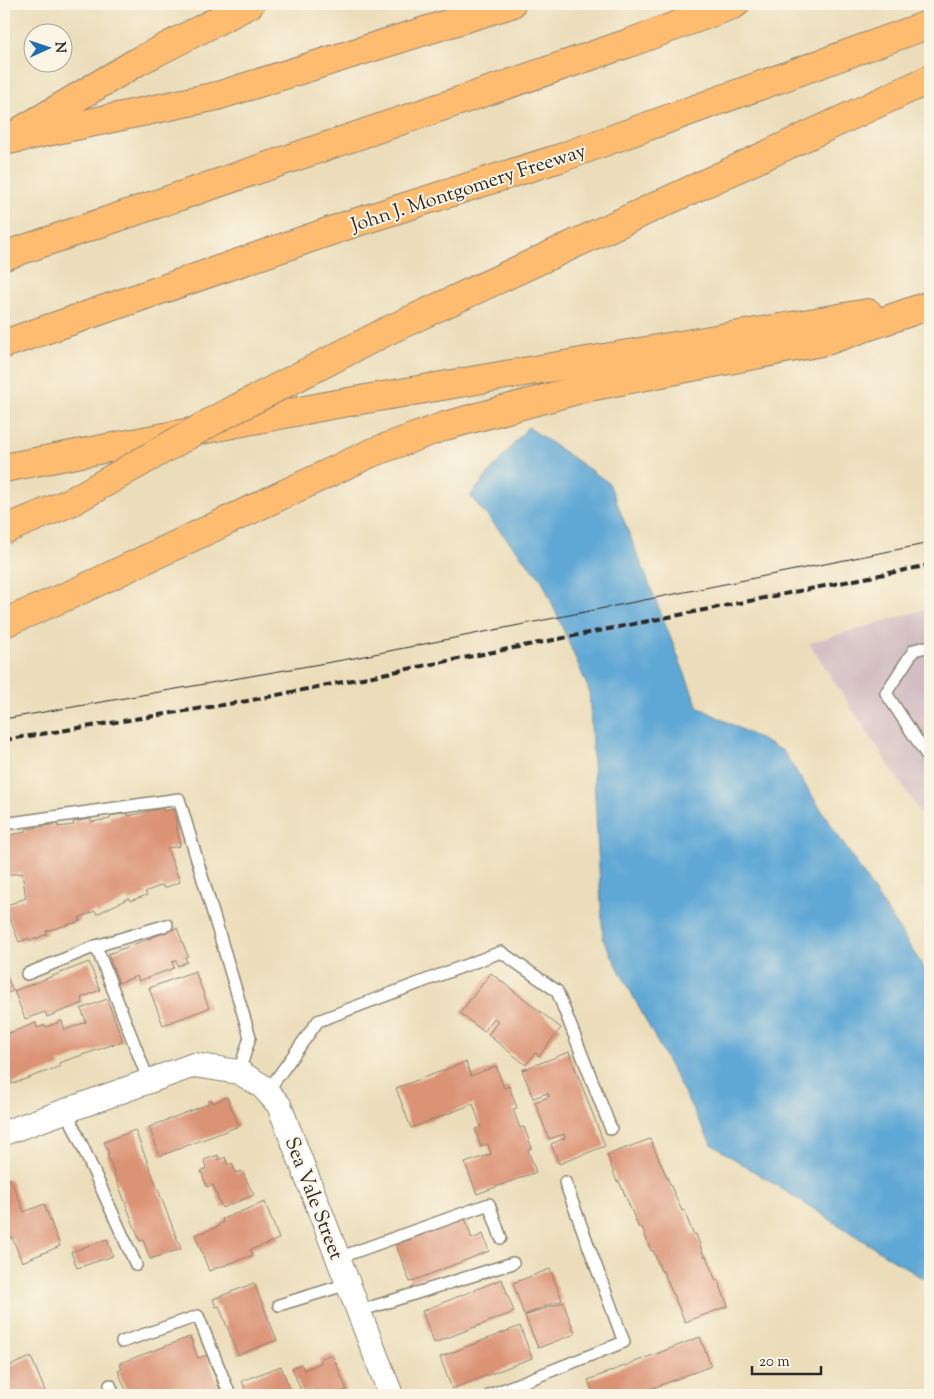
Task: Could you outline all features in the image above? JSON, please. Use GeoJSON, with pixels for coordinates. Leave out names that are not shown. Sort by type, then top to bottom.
{"type":"FeatureCollection","features":[{"type":"Feature","properties":{"kind":"highway"},"geometry":{"type":"LineString","coordinates":[[4,141],[137,62],[250,4]]}},
{"type":"Feature","properties":{"kind":"highway"},"geometry":{"type":"LineString","coordinates":[[4,141],[217,96],[511,4]]}},
{"type":"Feature","properties":{"kind":"highway"},"geometry":{"type":"LineString","coordinates":[[4,256],[629,44],[735,4]]}},
{"type":"Feature","properties":{"kind":"highway","name":"John J. Montgomery Freeway"},"geometry":{"type":"LineString","coordinates":[[4,344],[351,224],[560,158],[930,24]]}},
{"type":"Feature","properties":{"kind":"highway"},"geometry":{"type":"LineString","coordinates":[[4,530],[70,502],[220,417],[389,330],[930,79]]}},
{"type":"Feature","properties":{"kind":"highway"},"geometry":{"type":"LineString","coordinates":[[4,468],[340,404],[826,320],[930,304]]}},
{"type":"Feature","properties":{"kind":"highway"},"geometry":{"type":"LineString","coordinates":[[4,624],[72,594],[371,453],[446,426],[584,388],[826,341],[930,304]]}},
{"type":"Feature","properties":{"kind":"street","name":"Sea Vale Street"},"geometry":{"type":"LineString","coordinates":[[4,1133],[194,1064],[239,1072],[262,1086],[279,1105],[391,1395]]}},
{"type":"Feature","properties":{"kind":"lane"},"geometry":{"type":"LineString","coordinates":[[930,646],[914,650],[886,693],[930,760]]}},
{"type":"Feature","properties":{"kind":"lane"},"geometry":{"type":"LineString","coordinates":[[4,824],[179,798],[250,1037],[239,1072]]}},
{"type":"Feature","properties":{"kind":"lane"},"geometry":{"type":"LineString","coordinates":[[27,974],[96,946],[167,925]]}},
{"type":"Feature","properties":{"kind":"lane"},"geometry":{"type":"LineString","coordinates":[[96,946],[148,1080]]}},
{"type":"Feature","properties":{"kind":"lane"},"geometry":{"type":"LineString","coordinates":[[267,1092],[318,1020],[501,952],[557,991],[611,1129]]}},
{"type":"Feature","properties":{"kind":"lane"},"geometry":{"type":"LineString","coordinates":[[66,1110],[136,1265]]}},
{"type":"Feature","properties":{"kind":"lane"},"geometry":{"type":"LineString","coordinates":[[490,1395],[624,1342],[565,1182]]}},
{"type":"Feature","properties":{"kind":"lane"},"geometry":{"type":"LineString","coordinates":[[338,1258],[489,1204],[501,1238]]}},
{"type":"Feature","properties":{"kind":"lane"},"geometry":{"type":"LineString","coordinates":[[359,1311],[513,1263]]}},
{"type":"Feature","properties":{"kind":"lane"},"geometry":{"type":"LineString","coordinates":[[279,1305],[348,1284]]}},
{"type":"Feature","properties":{"kind":"lane"},"geometry":{"type":"LineString","coordinates":[[122,1342],[198,1316],[230,1395]]}},
{"type":"Feature","properties":{"kind":"shaded area"},"geometry":{"type":"Polygon","coordinates":[[[930,608],[930,828],[809,643],[930,608]]]}},
{"type":"Feature","properties":{"kind":"water"},"geometry":{"type":"Polygon","coordinates":[[[528,427],[609,483],[698,707],[783,751],[930,977],[930,1283],[711,1144],[603,939],[589,690],[542,580],[470,496],[528,427]]]}},
{"type":"Feature","properties":{"kind":"building"},"geometry":{"type":"Polygon","coordinates":[[[163,808],[163,811],[174,809],[180,846],[167,848],[180,882],[164,888],[162,885],[145,892],[147,895],[130,901],[129,898],[97,914],[95,911],[79,918],[81,921],[46,931],[47,934],[30,941],[29,938],[19,942],[5,906],[26,898],[22,873],[4,875],[4,836],[26,832],[26,829],[58,824],[58,827],[74,825],[73,822],[91,819],[91,822],[110,819],[110,816],[128,813],[128,816],[163,808]]]}},
{"type":"Feature","properties":{"kind":"building"},"geometry":{"type":"Polygon","coordinates":[[[177,928],[188,956],[185,957],[187,962],[178,966],[176,961],[172,962],[174,968],[139,981],[137,976],[119,983],[108,954],[177,928]]]}},
{"type":"Feature","properties":{"kind":"building"},"geometry":{"type":"Polygon","coordinates":[[[89,962],[100,990],[81,998],[83,1003],[47,1017],[45,1012],[25,1019],[14,991],[89,962]]]}},
{"type":"Feature","properties":{"kind":"building"},"geometry":{"type":"Polygon","coordinates":[[[4,969],[13,991],[6,994],[8,1001],[4,1003],[4,969]]]}},
{"type":"Feature","properties":{"kind":"building"},"geometry":{"type":"Polygon","coordinates":[[[195,971],[209,1008],[163,1025],[149,988],[195,971]]]}},
{"type":"Feature","properties":{"kind":"building"},"geometry":{"type":"Polygon","coordinates":[[[491,973],[561,1028],[539,1056],[535,1053],[526,1065],[488,1035],[498,1021],[494,1018],[484,1032],[460,1013],[491,973]]]}},
{"type":"Feature","properties":{"kind":"building"},"geometry":{"type":"Polygon","coordinates":[[[107,999],[123,1041],[59,1063],[61,1066],[12,1084],[4,1062],[4,1035],[36,1023],[37,1028],[62,1021],[65,1030],[86,1022],[81,1009],[107,999]]]}},
{"type":"Feature","properties":{"kind":"building"},"geometry":{"type":"Polygon","coordinates":[[[569,1052],[605,1146],[559,1164],[551,1144],[565,1138],[564,1134],[549,1139],[535,1102],[549,1097],[548,1093],[533,1098],[522,1070],[569,1052]]]}},
{"type":"Feature","properties":{"kind":"building"},"geometry":{"type":"Polygon","coordinates":[[[466,1062],[471,1076],[496,1066],[504,1088],[509,1086],[517,1108],[513,1109],[520,1128],[524,1127],[532,1148],[528,1150],[536,1172],[477,1194],[465,1163],[491,1154],[488,1144],[481,1147],[475,1129],[481,1127],[473,1104],[411,1128],[396,1088],[466,1062]]]}},
{"type":"Feature","properties":{"kind":"building"},"geometry":{"type":"Polygon","coordinates":[[[227,1097],[239,1126],[160,1156],[149,1127],[208,1104],[208,1101],[212,1100],[213,1103],[227,1097]]]}},
{"type":"Feature","properties":{"kind":"building"},"geometry":{"type":"Polygon","coordinates":[[[135,1130],[181,1249],[150,1259],[143,1240],[140,1241],[107,1155],[109,1154],[104,1142],[135,1130]]]}},
{"type":"Feature","properties":{"kind":"building"},"geometry":{"type":"Polygon","coordinates":[[[650,1139],[682,1211],[684,1210],[693,1234],[696,1234],[704,1256],[706,1256],[716,1281],[718,1280],[728,1306],[685,1322],[653,1250],[651,1251],[642,1227],[639,1228],[619,1181],[617,1182],[607,1155],[650,1139]]]}},
{"type":"Feature","properties":{"kind":"building"},"geometry":{"type":"Polygon","coordinates":[[[218,1155],[219,1160],[225,1157],[228,1165],[232,1163],[236,1173],[242,1171],[254,1195],[222,1208],[213,1185],[207,1187],[201,1171],[206,1169],[204,1160],[218,1155]]]}},
{"type":"Feature","properties":{"kind":"building"},"geometry":{"type":"Polygon","coordinates":[[[10,1178],[24,1212],[44,1204],[60,1246],[22,1262],[12,1237],[4,1240],[4,1181],[10,1178]]]}},
{"type":"Feature","properties":{"kind":"building"},"geometry":{"type":"Polygon","coordinates":[[[265,1202],[279,1239],[250,1250],[253,1255],[209,1271],[195,1235],[219,1226],[218,1224],[223,1223],[222,1219],[265,1202]]]}},
{"type":"Feature","properties":{"kind":"building"},"geometry":{"type":"Polygon","coordinates":[[[465,1218],[472,1239],[483,1234],[489,1251],[410,1282],[396,1245],[465,1218]]]}},
{"type":"Feature","properties":{"kind":"building"},"geometry":{"type":"Polygon","coordinates":[[[107,1239],[113,1256],[77,1268],[71,1252],[107,1239]]]}},
{"type":"Feature","properties":{"kind":"building"},"geometry":{"type":"Polygon","coordinates":[[[550,1269],[562,1300],[524,1315],[513,1283],[550,1269]]]}},
{"type":"Feature","properties":{"kind":"building"},"geometry":{"type":"Polygon","coordinates":[[[502,1279],[514,1312],[434,1343],[422,1311],[502,1279]]]}},
{"type":"Feature","properties":{"kind":"building"},"geometry":{"type":"Polygon","coordinates":[[[254,1283],[277,1340],[238,1355],[219,1306],[216,1307],[213,1299],[254,1283]]]}},
{"type":"Feature","properties":{"kind":"building"},"geometry":{"type":"Polygon","coordinates":[[[563,1302],[575,1334],[538,1348],[525,1316],[563,1302]]]}},
{"type":"Feature","properties":{"kind":"building"},"geometry":{"type":"Polygon","coordinates":[[[520,1326],[532,1358],[452,1389],[440,1357],[520,1326]]]}},
{"type":"Feature","properties":{"kind":"building"},"geometry":{"type":"Polygon","coordinates":[[[190,1337],[198,1358],[207,1355],[222,1395],[128,1395],[118,1371],[122,1369],[120,1363],[190,1337]]]}},
{"type":"Feature","properties":{"kind":"building"},"geometry":{"type":"Polygon","coordinates":[[[700,1337],[711,1366],[634,1395],[594,1395],[588,1380],[700,1337]]]}},
{"type":"Feature","properties":{"kind":"building"},"geometry":{"type":"Polygon","coordinates":[[[332,1354],[347,1390],[333,1395],[312,1395],[310,1389],[302,1393],[292,1368],[301,1364],[304,1370],[321,1363],[320,1359],[332,1354]]]}},
{"type":"Feature","properties":{"kind":"building"},"geometry":{"type":"Polygon","coordinates":[[[31,1357],[45,1391],[33,1395],[9,1395],[4,1382],[4,1368],[31,1357]]]}},
{"type":"Feature","properties":{"kind":"building"},"geometry":{"type":"Polygon","coordinates":[[[281,1366],[292,1394],[247,1395],[242,1381],[281,1366]]]}},
{"type":"Feature","properties":{"kind":"tram line"},"geometry":{"type":"LineString","coordinates":[[4,719],[354,658],[930,543]]}},
{"type":"Feature","properties":{"kind":"railway"},"geometry":{"type":"LineString","coordinates":[[4,740],[247,701],[930,565]]}}]}
